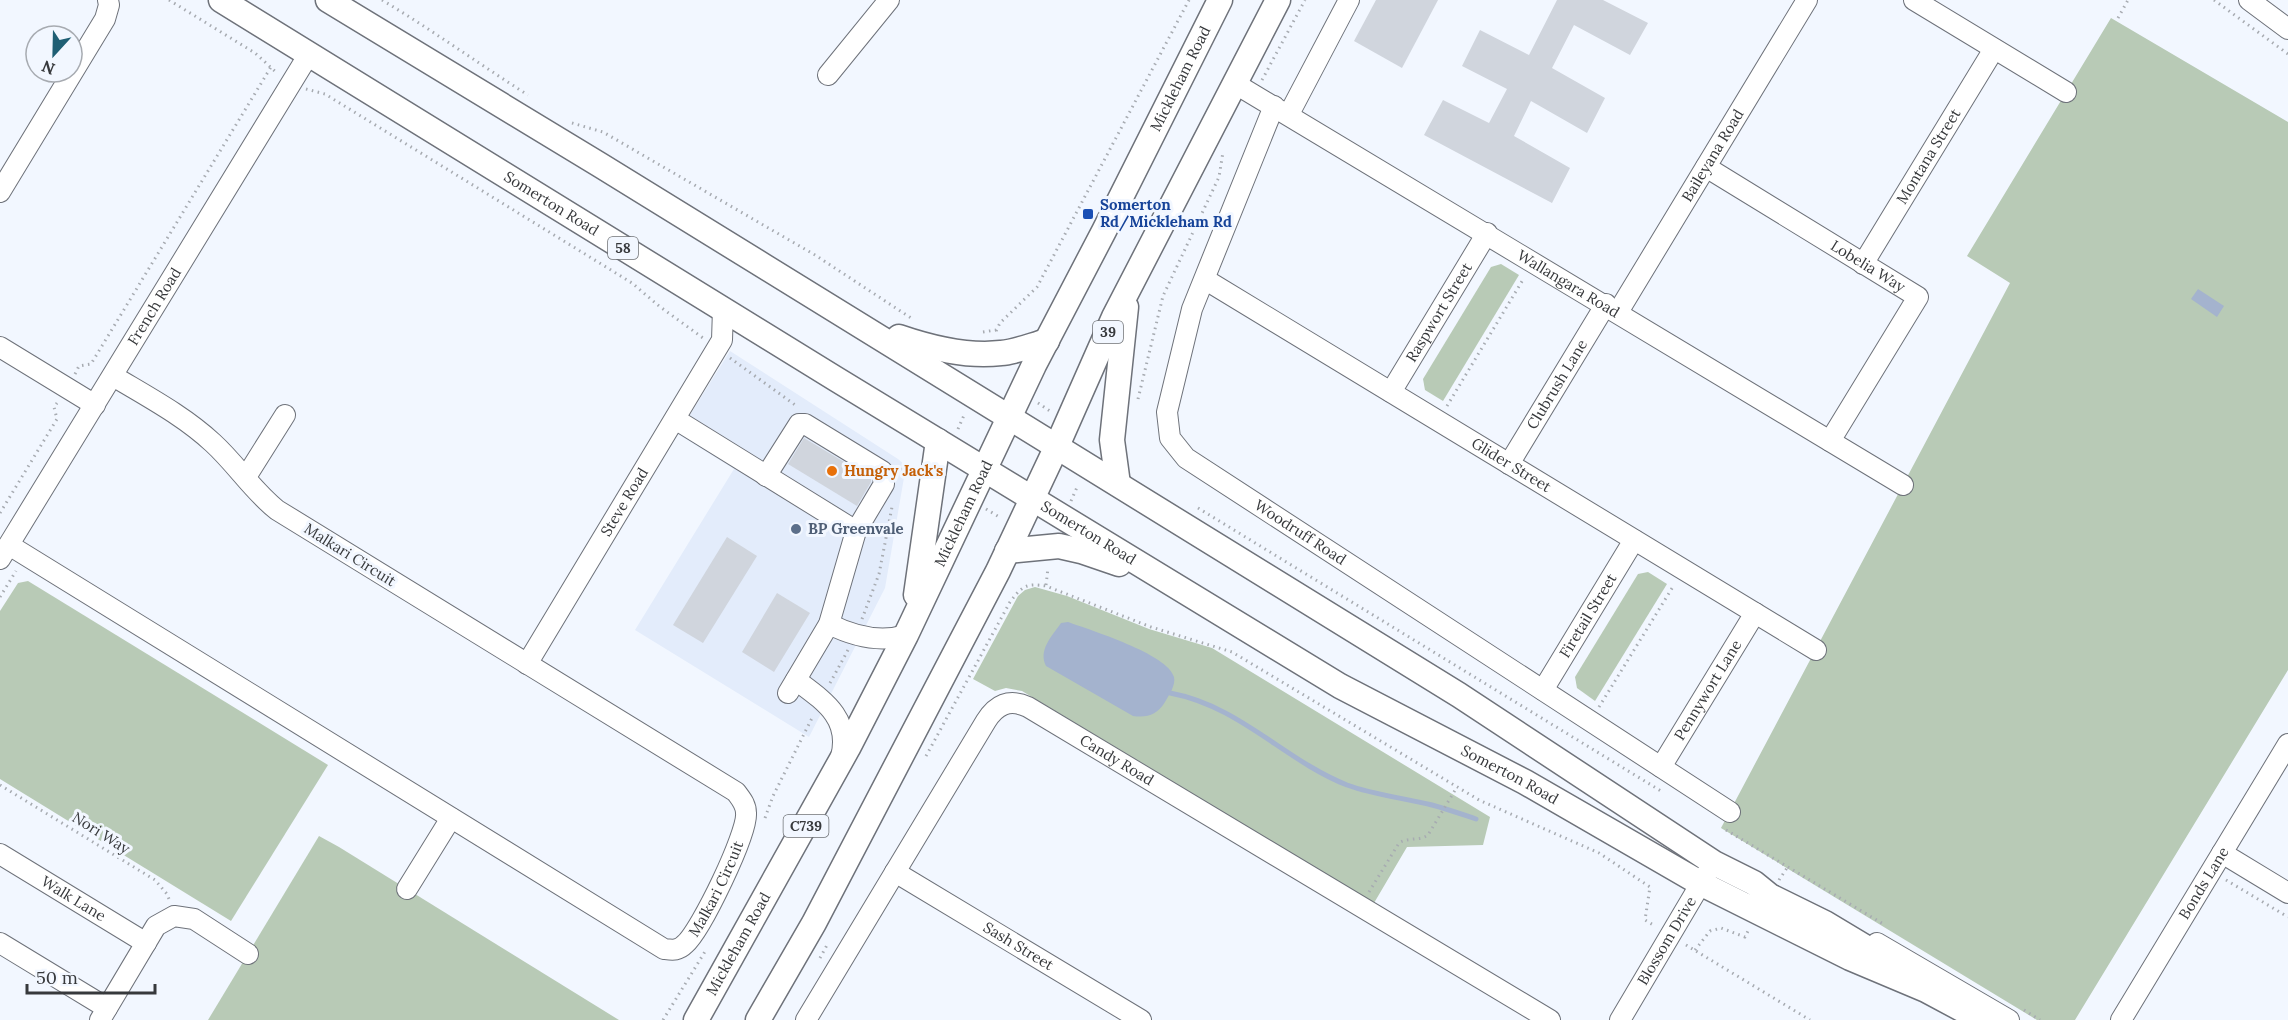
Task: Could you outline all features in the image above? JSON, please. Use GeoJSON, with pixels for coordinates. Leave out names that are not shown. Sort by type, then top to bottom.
{"type":"FeatureCollection","features":[{"type":"Feature","properties":{"kind":"main road","name":"Somerton Road"},"geometry":{"type":"LineString","coordinates":[[221,0],[754,329],[1340,686],[1525,782],[1700,883],[1850,958],[1926,990],[1983,1020]]}},
{"type":"Feature","properties":{"kind":"main road","name":"Somerton Road"},"geometry":{"type":"LineString","coordinates":[[328,0],[600,165],[1459,695],[1714,863],[1754,883],[1770,896],[1825,923],[1983,1020]]}},
{"type":"Feature","properties":{"kind":"main road","name":"Mickleham Road"},"geometry":{"type":"LineString","coordinates":[[696,1020],[838,770],[906,635],[1009,417],[1220,0]]}},
{"type":"Feature","properties":{"kind":"main road","name":"39"},"geometry":{"type":"LineString","coordinates":[[1032,499],[1128,290],[1244,89],[1278,0]]}},
{"type":"Feature","properties":{"kind":"main road"},"geometry":{"type":"LineString","coordinates":[[1118,484],[1112,440],[1128,290]]}},
{"type":"Feature","properties":{"kind":"main road"},"geometry":{"type":"LineString","coordinates":[[856,323],[929,347],[975,354],[1003,353],[1047,341]]}},
{"type":"Feature","properties":{"kind":"main road"},"geometry":{"type":"LineString","coordinates":[[906,635],[920,578],[933,477],[944,445]]}},
{"type":"Feature","properties":{"kind":"main road"},"geometry":{"type":"LineString","coordinates":[[758,1020],[814,923],[1032,499]]}},
{"type":"Feature","properties":{"kind":"main road"},"geometry":{"type":"LineString","coordinates":[[1007,551],[1051,546],[1081,551],[1161,578]]}},
{"type":"Feature","properties":{"kind":"street"},"geometry":{"type":"LineString","coordinates":[[0,192],[105,19],[108,0]]}},
{"type":"Feature","properties":{"kind":"street"},"geometry":{"type":"LineString","coordinates":[[828,75],[889,0]]}},
{"type":"Feature","properties":{"kind":"street","name":"Woodruff Road"},"geometry":{"type":"LineString","coordinates":[[1348,0],[1282,110],[1192,309],[1167,412],[1170,438],[1186,458],[1661,767],[1724,819]]}},
{"type":"Feature","properties":{"kind":"street","name":"Baileyana Road"},"geometry":{"type":"LineString","coordinates":[[1612,308],[1706,167],[1808,0]]}},
{"type":"Feature","properties":{"kind":"street"},"geometry":{"type":"LineString","coordinates":[[1914,0],[2066,92]]}},
{"type":"Feature","properties":{"kind":"street"},"geometry":{"type":"LineString","coordinates":[[2249,0],[2288,29]]}},
{"type":"Feature","properties":{"kind":"street","name":"Montana Street"},"geometry":{"type":"LineString","coordinates":[[1863,264],[1994,48]]}},
{"type":"Feature","properties":{"kind":"street","name":"French Road"},"geometry":{"type":"LineString","coordinates":[[4,552],[309,54]]}},
{"type":"Feature","properties":{"kind":"street","name":"Wallangara Road"},"geometry":{"type":"LineString","coordinates":[[1244,89],[1534,261],[1903,485]]}},
{"type":"Feature","properties":{"kind":"street","name":"Lobelia Way"},"geometry":{"type":"LineString","coordinates":[[1706,167],[1918,297],[1830,441]]}},
{"type":"Feature","properties":{"kind":"street","name":"Raspwort Street"},"geometry":{"type":"LineString","coordinates":[[1391,392],[1487,233]]}},
{"type":"Feature","properties":{"kind":"street","name":"Glider Street"},"geometry":{"type":"LineString","coordinates":[[1206,280],[1816,650]]}},
{"type":"Feature","properties":{"kind":"street","name":"Clubrush Lane"},"geometry":{"type":"LineString","coordinates":[[1509,464],[1612,308]]}},
{"type":"Feature","properties":{"kind":"street"},"geometry":{"type":"LineString","coordinates":[[719,344],[723,309]]}},
{"type":"Feature","properties":{"kind":"street"},"geometry":{"type":"LineString","coordinates":[[719,344],[735,332],[754,329]]}},
{"type":"Feature","properties":{"kind":"street","name":"Steve Road"},"geometry":{"type":"LineString","coordinates":[[526,664],[719,344]]}},
{"type":"Feature","properties":{"kind":"street"},"geometry":{"type":"LineString","coordinates":[[0,347],[95,405]]}},
{"type":"Feature","properties":{"kind":"street","name":"Malkari Circuit"},"geometry":{"type":"LineString","coordinates":[[4,552],[451,818],[664,949],[676,951],[689,940],[727,870],[747,815],[745,803],[736,792],[277,510],[261,498],[246,477],[214,443],[187,421],[113,376]]}},
{"type":"Feature","properties":{"kind":"street"},"geometry":{"type":"LineString","coordinates":[[246,477],[285,415]]}},
{"type":"Feature","properties":{"kind":"street"},"geometry":{"type":"LineString","coordinates":[[675,419],[856,531]]}},
{"type":"Feature","properties":{"kind":"street"},"geometry":{"type":"LineString","coordinates":[[766,476],[799,424],[806,424],[882,471],[884,484],[856,531],[829,624],[792,686],[829,705],[842,728],[843,746],[838,770]]}},
{"type":"Feature","properties":{"kind":"street","name":"Firetail Street"},"geometry":{"type":"LineString","coordinates":[[1543,690],[1634,540]]}},
{"type":"Feature","properties":{"kind":"street","name":"Pennywort Lane"},"geometry":{"type":"LineString","coordinates":[[1661,767],[1755,613]]}},
{"type":"Feature","properties":{"kind":"street"},"geometry":{"type":"LineString","coordinates":[[829,624],[856,635],[881,639],[894,639],[906,635]]}},
{"type":"Feature","properties":{"kind":"street","name":"Candy Road"},"geometry":{"type":"LineString","coordinates":[[806,1020],[990,715],[1000,705],[1013,702],[1028,707],[1550,1020]]}},
{"type":"Feature","properties":{"kind":"street","name":"Bonds Lane"},"geometry":{"type":"LineString","coordinates":[[2121,1020],[2288,744]]}},
{"type":"Feature","properties":{"kind":"street"},"geometry":{"type":"LineString","coordinates":[[407,889],[451,818]]}},
{"type":"Feature","properties":{"kind":"street"},"geometry":{"type":"LineString","coordinates":[[2222,853],[2288,893]]}},
{"type":"Feature","properties":{"kind":"street","name":"Walk Lane"},"geometry":{"type":"LineString","coordinates":[[0,854],[146,943]]}},
{"type":"Feature","properties":{"kind":"street","name":"Blossom Drive"},"geometry":{"type":"LineString","coordinates":[[1620,1020],[1714,863]]}},
{"type":"Feature","properties":{"kind":"street","name":"Sash Street"},"geometry":{"type":"LineString","coordinates":[[895,872],[1141,1020]]}},
{"type":"Feature","properties":{"kind":"street"},"geometry":{"type":"LineString","coordinates":[[0,943],[103,1014],[156,926],[174,916],[194,919],[248,954]]}},
{"type":"Feature","properties":{"kind":"street"},"geometry":{"type":"LineString","coordinates":[[1825,923],[1846,925],[2015,1014]]}},
{"type":"Feature","properties":{"kind":"path"},"geometry":{"type":"LineString","coordinates":[[169,0],[255,52],[291,82],[302,88],[325,94],[632,283],[659,306],[719,344],[798,407]]}},
{"type":"Feature","properties":{"kind":"path"},"geometry":{"type":"LineString","coordinates":[[382,0],[532,98]]}},
{"type":"Feature","properties":{"kind":"path"},"geometry":{"type":"LineString","coordinates":[[1244,89],[1305,0]]}},
{"type":"Feature","properties":{"kind":"path"},"geometry":{"type":"LineString","coordinates":[[2118,18],[2128,0]]}},
{"type":"Feature","properties":{"kind":"path"},"geometry":{"type":"LineString","coordinates":[[2214,0],[2288,54]]}},
{"type":"Feature","properties":{"kind":"path"},"geometry":{"type":"LineString","coordinates":[[0,513],[57,419],[54,407],[79,366],[91,364],[271,67]]}},
{"type":"Feature","properties":{"kind":"path"},"geometry":{"type":"LineString","coordinates":[[572,123],[603,132],[815,255],[882,300],[920,322]]}},
{"type":"Feature","properties":{"kind":"path"},"geometry":{"type":"LineString","coordinates":[[1136,407],[1164,296],[1219,177],[1224,146]]}},
{"type":"Feature","properties":{"kind":"path"},"geometry":{"type":"LineString","coordinates":[[1438,421],[1534,261]]}},
{"type":"Feature","properties":{"kind":"path"},"geometry":{"type":"LineString","coordinates":[[974,333],[996,330]]}},
{"type":"Feature","properties":{"kind":"path"},"geometry":{"type":"LineString","coordinates":[[944,445],[973,395]]}},
{"type":"Feature","properties":{"kind":"path"},"geometry":{"type":"LineString","coordinates":[[893,465],[899,469],[933,477]]}},
{"type":"Feature","properties":{"kind":"path"},"geometry":{"type":"LineString","coordinates":[[1063,518],[1088,465]]}},
{"type":"Feature","properties":{"kind":"path"},"geometry":{"type":"LineString","coordinates":[[970,500],[1018,528]]}},
{"type":"Feature","properties":{"kind":"path"},"geometry":{"type":"LineString","coordinates":[[761,828],[773,796],[856,635],[879,574],[893,504]]}},
{"type":"Feature","properties":{"kind":"path"},"geometry":{"type":"LineString","coordinates":[[1195,506],[1664,792]]}},
{"type":"Feature","properties":{"kind":"path"},"geometry":{"type":"LineString","coordinates":[[1046,586],[1051,546]]}},
{"type":"Feature","properties":{"kind":"path"},"geometry":{"type":"LineString","coordinates":[[1591,722],[1683,569]]}},
{"type":"Feature","properties":{"kind":"path"},"geometry":{"type":"LineString","coordinates":[[926,756],[1010,602],[1020,589],[1031,584],[1046,586],[1151,627],[1232,652],[1479,800],[1599,853],[1650,887],[1645,920],[1810,1020]]}},
{"type":"Feature","properties":{"kind":"path","name":"Nori Way"},"geometry":{"type":"LineString","coordinates":[[0,785],[155,880],[167,894],[174,916]]}},
{"type":"Feature","properties":{"kind":"path"},"geometry":{"type":"LineString","coordinates":[[1359,906],[1399,843],[1425,837],[1457,787]]}},
{"type":"Feature","properties":{"kind":"path"},"geometry":{"type":"LineString","coordinates":[[1724,819],[1892,930]]}},
{"type":"Feature","properties":{"kind":"path"},"geometry":{"type":"LineString","coordinates":[[2226,880],[2288,917]]}},
{"type":"Feature","properties":{"kind":"path"},"geometry":{"type":"LineString","coordinates":[[818,962],[829,941]]}},
{"type":"Feature","properties":{"kind":"path"},"geometry":{"type":"LineString","coordinates":[[663,1020],[706,949]]}},
{"type":"Feature","properties":{"kind":"path"},"geometry":{"type":"LineString","coordinates":[[2015,1014],[2040,1020]]}},
{"type":"Feature","properties":{"kind":"shaded area","name":"BP Greenvale"},"geometry":{"type":"Polygon","coordinates":[[[730,351],[906,466],[885,588],[809,737],[635,630],[734,469],[678,434],[730,351]]]}},
{"type":"Feature","properties":{"kind":"green space"},"geometry":{"type":"Polygon","coordinates":[[[2111,18],[2288,122],[2288,670],[2075,1020],[2037,1020],[1721,828],[2010,283],[1967,256],[2111,18]]]}},
{"type":"Feature","properties":{"kind":"green space"},"geometry":{"type":"Polygon","coordinates":[[[1501,264],[1519,275],[1443,401],[1425,390],[1423,379],[1491,267],[1501,264]]]}},
{"type":"Feature","properties":{"kind":"green space"},"geometry":{"type":"Polygon","coordinates":[[[1648,572],[1667,584],[1595,701],[1577,688],[1575,677],[1638,574],[1648,572]]]}},
{"type":"Feature","properties":{"kind":"green space"},"geometry":{"type":"Polygon","coordinates":[[[28,581],[328,765],[231,921],[0,779],[0,611],[18,583],[28,581]]]}},
{"type":"Feature","properties":{"kind":"green space"},"geometry":{"type":"Polygon","coordinates":[[[1035,587],[1067,596],[1149,629],[1212,648],[1490,817],[1483,845],[1407,847],[1374,903],[1022,691],[1006,688],[995,691],[973,679],[1018,596],[1025,590],[1035,587]]]}},
{"type":"Feature","properties":{"kind":"green space"},"geometry":{"type":"Polygon","coordinates":[[[319,836],[339,847],[619,1020],[208,1020],[319,836]]]}},
{"type":"Feature","properties":{"kind":"water"},"geometry":{"type":"Polygon","coordinates":[[[2198,289],[2224,306],[2217,317],[2191,299],[2198,289]]]}},
{"type":"Feature","properties":{"kind":"water"},"geometry":{"type":"Polygon","coordinates":[[[1068,622],[1127,644],[1169,668],[1174,677],[1174,683],[1159,710],[1151,715],[1133,716],[1046,666],[1044,654],[1047,643],[1061,623],[1068,622]]]}},
{"type":"Feature","properties":{"kind":"building"},"geometry":{"type":"Polygon","coordinates":[[[1376,0],[1438,0],[1402,68],[1354,41],[1376,0]]]}},
{"type":"Feature","properties":{"kind":"building"},"geometry":{"type":"Polygon","coordinates":[[[1557,0],[1603,0],[1648,23],[1630,55],[1574,25],[1552,68],[1605,98],[1587,133],[1531,101],[1514,136],[1570,168],[1552,203],[1424,135],[1443,100],[1489,123],[1507,89],[1462,66],[1480,30],[1529,55],[1557,0]]]}},
{"type":"Feature","properties":{"kind":"building","name":"Hungry Jack's"},"geometry":{"type":"Polygon","coordinates":[[[804,438],[871,478],[857,506],[788,464],[804,438]]]}},
{"type":"Feature","properties":{"kind":"building"},"geometry":{"type":"Polygon","coordinates":[[[727,537],[757,556],[703,643],[673,625],[727,537]]]}},
{"type":"Feature","properties":{"kind":"building"},"geometry":{"type":"Polygon","coordinates":[[[777,593],[810,613],[774,672],[742,652],[777,593]]]}},
{"type":"Feature","properties":{"kind":"waterway"},"geometry":{"type":"LineString","coordinates":[[1170,693],[1218,709],[1303,762],[1347,785],[1432,805],[1476,819]]}},
{"type":"Feature","properties":{"kind":"place","name":"Somerton Rd/Mickleham Rd"},"geometry":{"type":"Point","coordinates":[1088,214]}},
{"type":"Feature","properties":{"kind":"place","name":"Hungry Jack's"},"geometry":{"type":"Point","coordinates":[832,471]}},
{"type":"Feature","properties":{"kind":"place","name":"BP Greenvale"},"geometry":{"type":"Point","coordinates":[796,529]}}]}
